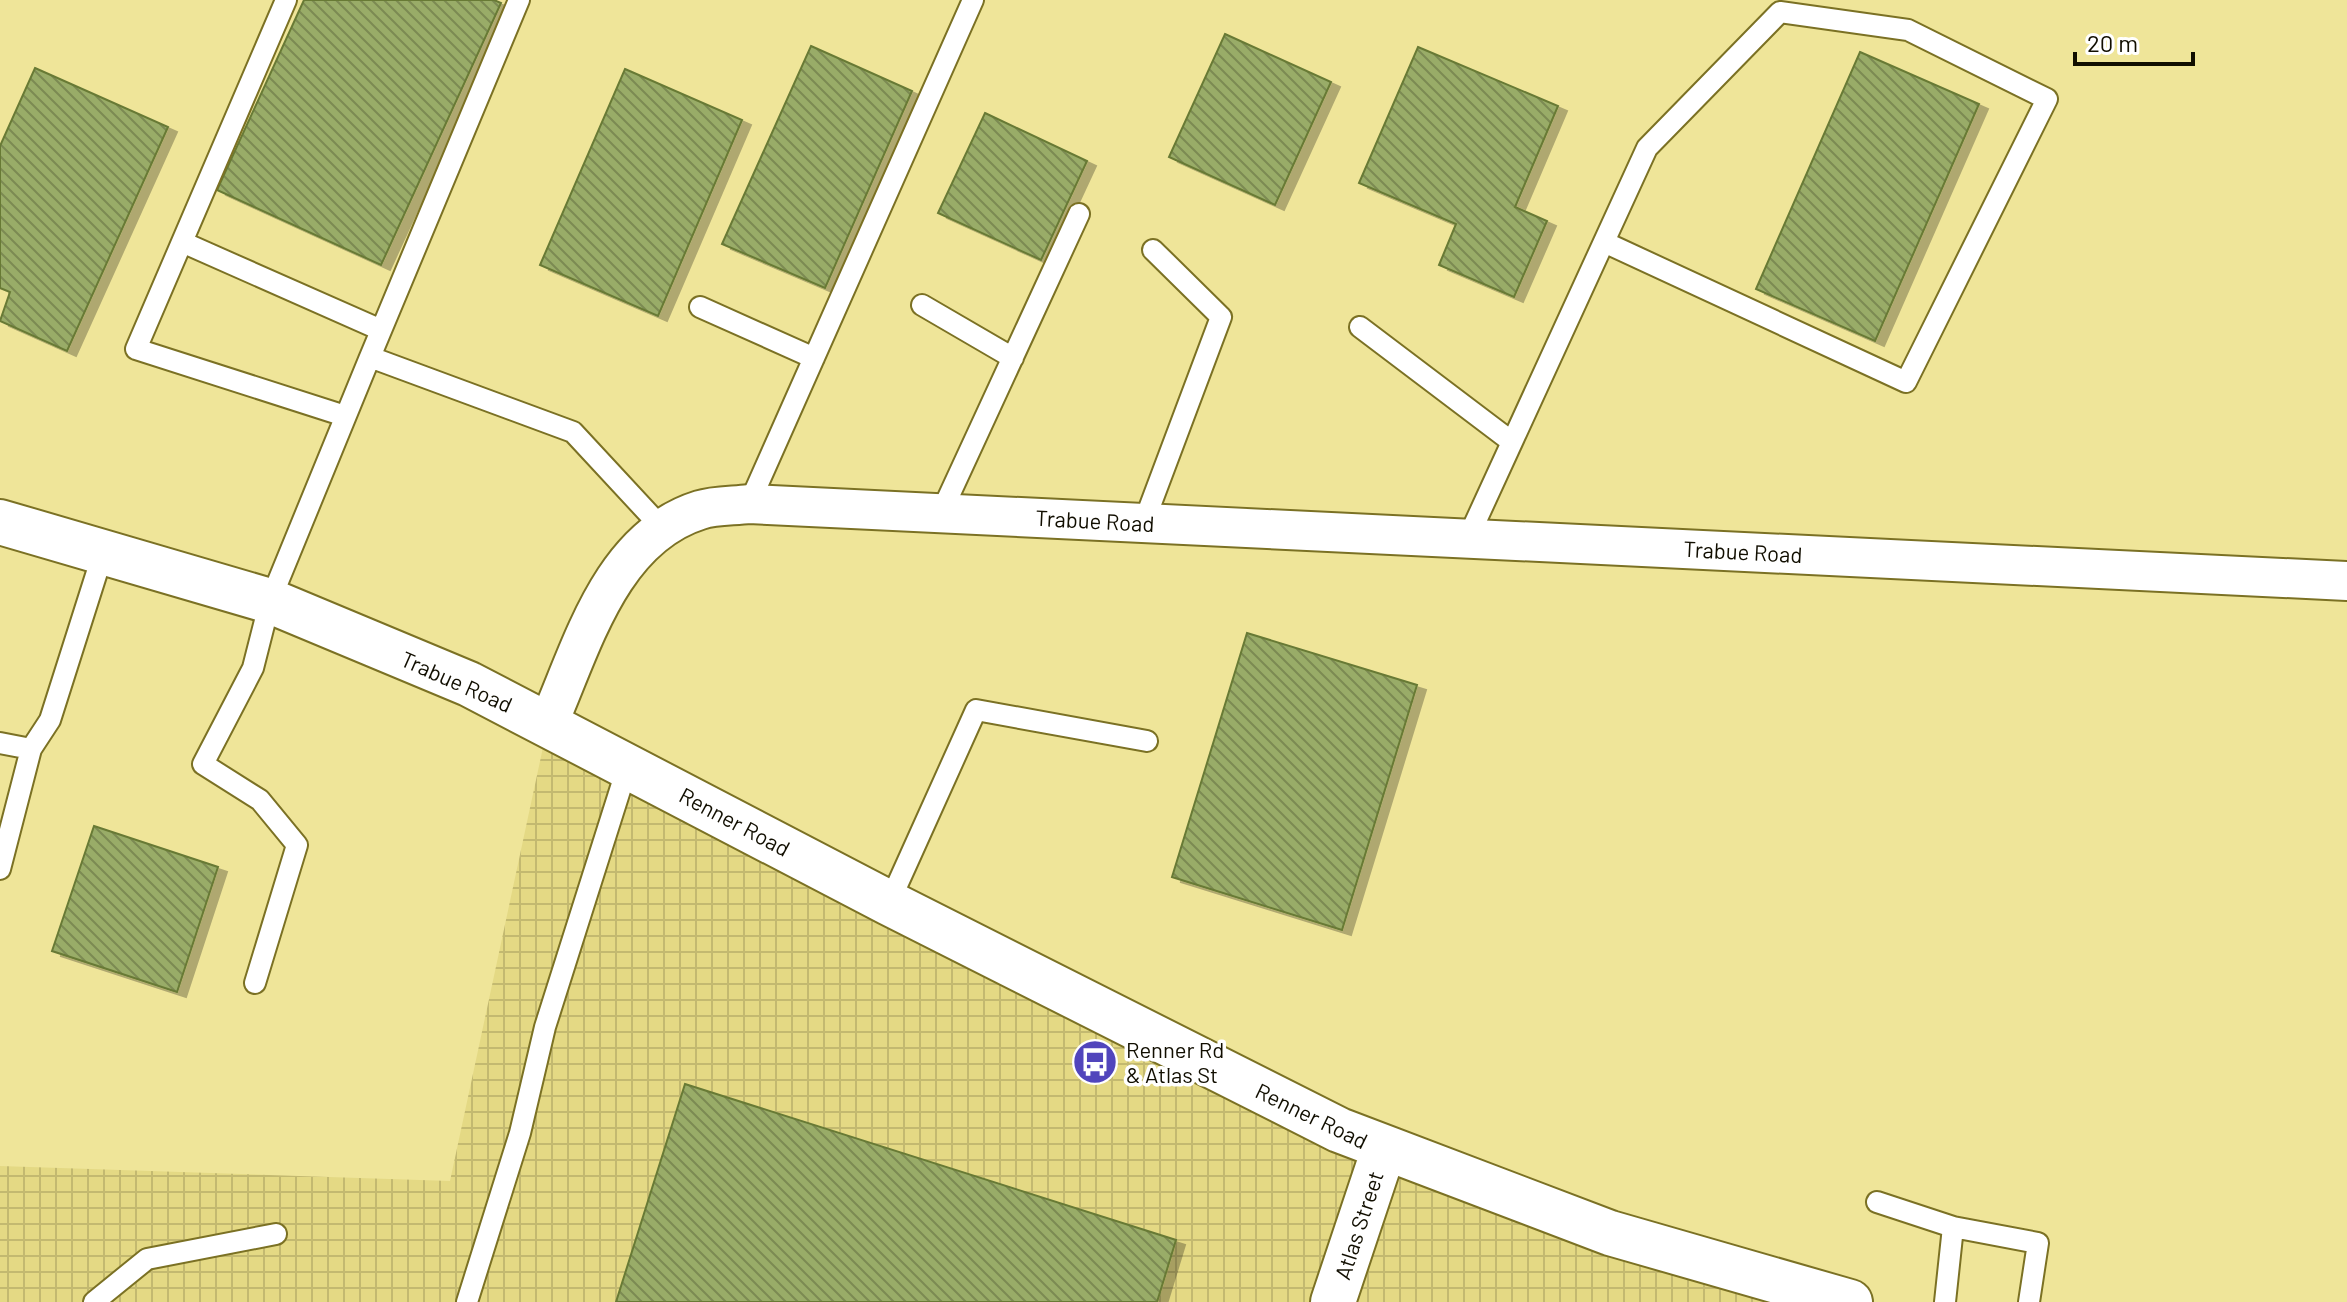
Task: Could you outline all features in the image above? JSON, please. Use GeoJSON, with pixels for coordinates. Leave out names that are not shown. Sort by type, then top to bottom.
{"type":"FeatureCollection","features":[{"type":"Feature","properties":{"kind":"main road","name":"Trabue Road"},"geometry":{"type":"LineString","coordinates":[[0,522],[270,601],[469,684],[548,724]]}},
{"type":"Feature","properties":{"kind":"main road","name":"Renner Road"},"geometry":{"type":"LineString","coordinates":[[548,724],[889,903],[1339,1130],[1610,1233],[1850,1302]]}},
{"type":"Feature","properties":{"kind":"main road","name":"Atlas Street"},"geometry":{"type":"LineString","coordinates":[[1333,1302],[1384,1149]]}},
{"type":"Feature","properties":{"kind":"street","name":"Trabue Road"},"geometry":{"type":"LineString","coordinates":[[548,724],[604,597],[628,559],[663,529],[700,509],[749,504],[2347,581]]}},
{"type":"Feature","properties":{"kind":"lane"},"geometry":{"type":"LineString","coordinates":[[286,0],[136,349],[345,416]]}},
{"type":"Feature","properties":{"kind":"lane"},"geometry":{"type":"LineString","coordinates":[[255,983],[297,845],[260,800],[203,764],[253,668],[270,601],[519,0]]}},
{"type":"Feature","properties":{"kind":"lane"},"geometry":{"type":"LineString","coordinates":[[749,504],[973,0]]}},
{"type":"Feature","properties":{"kind":"lane"},"geometry":{"type":"LineString","coordinates":[[1468,538],[1647,148],[1780,12],[1908,30],[2047,99],[1906,382],[1604,242]]}},
{"type":"Feature","properties":{"kind":"lane"},"geometry":{"type":"LineString","coordinates":[[941,513],[1079,214]]}},
{"type":"Feature","properties":{"kind":"lane"},"geometry":{"type":"LineString","coordinates":[[182,242],[381,330]]}},
{"type":"Feature","properties":{"kind":"lane"},"geometry":{"type":"LineString","coordinates":[[1144,522],[1221,317],[1153,250]]}},
{"type":"Feature","properties":{"kind":"lane"},"geometry":{"type":"LineString","coordinates":[[922,305],[1013,358]]}},
{"type":"Feature","properties":{"kind":"lane"},"geometry":{"type":"LineString","coordinates":[[700,307],[814,358]]}},
{"type":"Feature","properties":{"kind":"lane"},"geometry":{"type":"LineString","coordinates":[[1360,327],[1512,442]]}},
{"type":"Feature","properties":{"kind":"lane"},"geometry":{"type":"LineString","coordinates":[[370,357],[573,432],[663,529]]}},
{"type":"Feature","properties":{"kind":"lane"},"geometry":{"type":"LineString","coordinates":[[0,869],[31,749],[50,720],[104,550]]}},
{"type":"Feature","properties":{"kind":"lane"},"geometry":{"type":"LineString","coordinates":[[889,903],[976,710],[1147,741]]}},
{"type":"Feature","properties":{"kind":"lane"},"geometry":{"type":"LineString","coordinates":[[0,743],[31,749]]}},
{"type":"Feature","properties":{"kind":"lane"},"geometry":{"type":"LineString","coordinates":[[467,1302],[520,1133],[545,1027],[628,765]]}},
{"type":"Feature","properties":{"kind":"lane"},"geometry":{"type":"LineString","coordinates":[[1877,1202],[1953,1227],[2038,1243],[2029,1302]]}},
{"type":"Feature","properties":{"kind":"lane"},"geometry":{"type":"LineString","coordinates":[[1945,1302],[1953,1227]]}},
{"type":"Feature","properties":{"kind":"lane"},"geometry":{"type":"LineString","coordinates":[[94,1302],[147,1259],[276,1234]]}},
{"type":"Feature","properties":{"kind":"shaded area"},"geometry":{"type":"Polygon","coordinates":[[[548,724],[1339,1130],[1850,1302],[0,1302],[0,1166],[450,1181],[548,724]]]}},
{"type":"Feature","properties":{"kind":"building"},"geometry":{"type":"Polygon","coordinates":[[[304,0],[494,0],[501,3],[381,265],[217,190],[304,0]]]}},
{"type":"Feature","properties":{"kind":"building"},"geometry":{"type":"Polygon","coordinates":[[[1225,34],[1331,82],[1275,205],[1169,157],[1225,34]]]}},
{"type":"Feature","properties":{"kind":"building"},"geometry":{"type":"Polygon","coordinates":[[[811,46],[912,91],[825,288],[722,244],[811,46]]]}},
{"type":"Feature","properties":{"kind":"building"},"geometry":{"type":"Polygon","coordinates":[[[1418,47],[1558,106],[1515,207],[1547,221],[1514,297],[1439,265],[1456,224],[1359,183],[1418,47]]]}},
{"type":"Feature","properties":{"kind":"building"},"geometry":{"type":"Polygon","coordinates":[[[1860,52],[1979,104],[1875,341],[1756,289],[1860,52]]]}},
{"type":"Feature","properties":{"kind":"building"},"geometry":{"type":"Polygon","coordinates":[[[35,68],[168,127],[67,351],[0,321],[10,292],[0,288],[0,146],[35,68]]]}},
{"type":"Feature","properties":{"kind":"building"},"geometry":{"type":"Polygon","coordinates":[[[625,69],[742,120],[658,316],[540,265],[625,69]]]}},
{"type":"Feature","properties":{"kind":"building"},"geometry":{"type":"Polygon","coordinates":[[[985,113],[1087,161],[1041,260],[938,213],[985,113]]]}},
{"type":"Feature","properties":{"kind":"building"},"geometry":{"type":"Polygon","coordinates":[[[1247,633],[1417,685],[1342,930],[1172,877],[1247,633]]]}},
{"type":"Feature","properties":{"kind":"building"},"geometry":{"type":"Polygon","coordinates":[[[94,826],[218,867],[177,992],[52,951],[94,826]]]}},
{"type":"Feature","properties":{"kind":"building"},"geometry":{"type":"Polygon","coordinates":[[[685,1084],[1176,1240],[1157,1302],[616,1302],[685,1084]]]}},
{"type":"Feature","properties":{"kind":"place","name":"Renner Rd & Atlas St"},"geometry":{"type":"Point","coordinates":[1095,1062]}}]}
